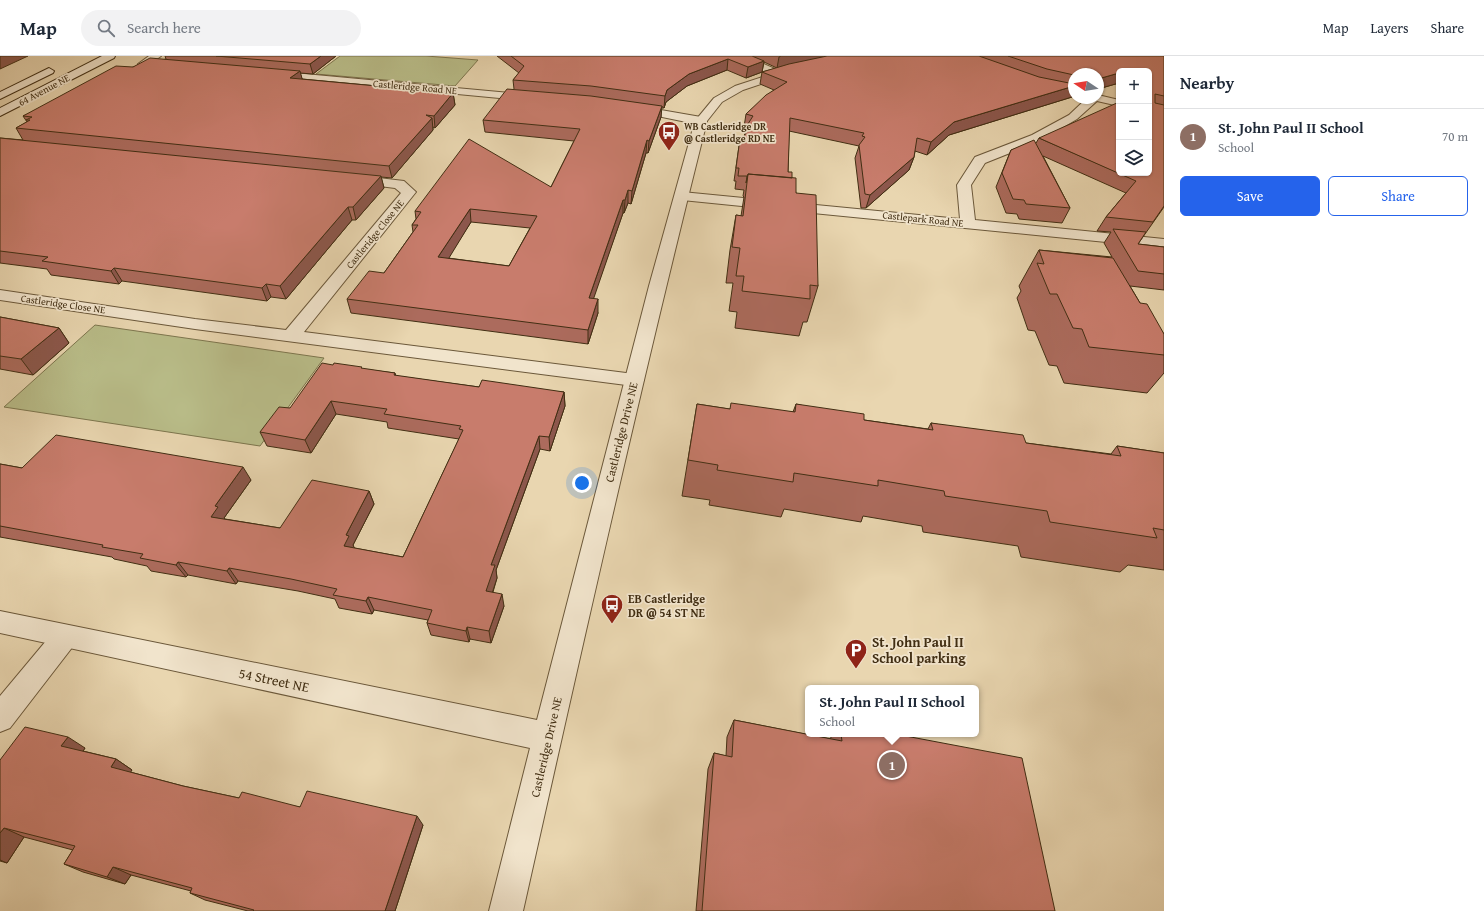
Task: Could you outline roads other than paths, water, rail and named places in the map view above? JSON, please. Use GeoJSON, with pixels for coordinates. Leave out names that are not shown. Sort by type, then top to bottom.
{"type":"FeatureCollection","features":[{"type":"Feature","properties":{"kind":"street","name":"64 Avenue NE"},"geometry":{"type":"LineString","coordinates":[[0,113],[110,56]]}},
{"type":"Feature","properties":{"kind":"street"},"geometry":{"type":"LineString","coordinates":[[156,56],[143,64],[173,66]]}},
{"type":"Feature","properties":{"kind":"street"},"geometry":{"type":"LineString","coordinates":[[736,56],[778,74]]}},
{"type":"Feature","properties":{"kind":"street","name":"64 Avenue NE"},"geometry":{"type":"LineString","coordinates":[[0,96],[56,67]]}},
{"type":"Feature","properties":{"kind":"street","name":"Castleridge Drive NE"},"geometry":{"type":"LineString","coordinates":[[506,911],[634,380],[702,121],[718,100],[739,88],[778,74],[808,67]]}},
{"type":"Feature","properties":{"kind":"street","name":"Castleridge Road NE"},"geometry":{"type":"LineString","coordinates":[[264,74],[544,99]]}},
{"type":"Feature","properties":{"kind":"street"},"geometry":{"type":"LineString","coordinates":[[1104,100],[1116,102]]}},
{"type":"Feature","properties":{"kind":"street"},"geometry":{"type":"LineString","coordinates":[[968,224],[964,184],[980,160],[1036,138],[1073,118],[1088,104]]}},
{"type":"Feature","properties":{"kind":"street"},"geometry":{"type":"LineString","coordinates":[[620,106],[702,121]]}},
{"type":"Feature","properties":{"kind":"street","name":"Castleridge Close NE"},"geometry":{"type":"LineString","coordinates":[[292,335],[409,192],[399,184],[336,177]]}},
{"type":"Feature","properties":{"kind":"street","name":"Castlepark Road NE"},"geometry":{"type":"LineString","coordinates":[[682,196],[1136,240],[1164,244]]}},
{"type":"Feature","properties":{"kind":"street","name":"Castleridge Close NE"},"geometry":{"type":"LineString","coordinates":[[0,295],[195,324],[292,335],[634,380]]}},
{"type":"Feature","properties":{"kind":"street","name":"54 Street NE"},"geometry":{"type":"LineString","coordinates":[[0,622],[548,737]]}},
{"type":"Feature","properties":{"kind":"street"},"geometry":{"type":"LineString","coordinates":[[0,718],[65,636]]}},
{"type":"Feature","properties":{"kind":"place","name":"WB Castleridge DR @ Castleridge RD NE"},"geometry":{"type":"Point","coordinates":[669,152]}},
{"type":"Feature","properties":{"kind":"place","name":"EB Castleridge DR @ 54 ST NE"},"geometry":{"type":"Point","coordinates":[612,624]}},
{"type":"Feature","properties":{"kind":"place","name":"St. John Paul II School parking"},"geometry":{"type":"Point","coordinates":[856,670]}},
{"type":"Feature","properties":{"kind":"place","name":"St. John Paul II School"},"geometry":{"type":"Point","coordinates":[892,765]}}]}
